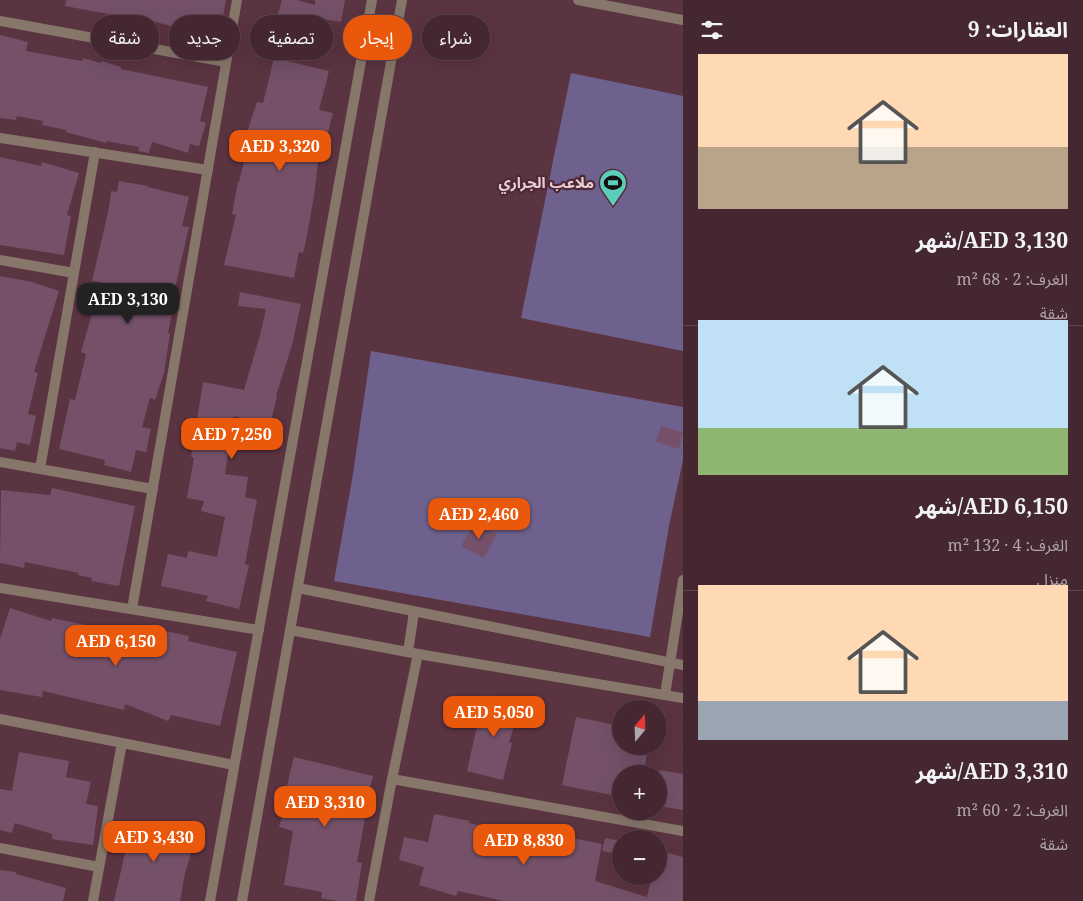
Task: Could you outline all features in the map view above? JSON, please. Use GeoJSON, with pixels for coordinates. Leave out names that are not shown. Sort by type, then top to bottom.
{"type":"FeatureCollection","features":[{"type":"Feature","properties":{"kind":"street"},"geometry":{"type":"LineString","coordinates":[[132,609],[237,0]]}},
{"type":"Feature","properties":{"kind":"street"},"geometry":{"type":"LineString","coordinates":[[210,901],[372,0]]}},
{"type":"Feature","properties":{"kind":"street"},"geometry":{"type":"LineString","coordinates":[[242,901],[402,0]]}},
{"type":"Feature","properties":{"kind":"street"},"geometry":{"type":"LineString","coordinates":[[578,0],[683,20]]}},
{"type":"Feature","properties":{"kind":"street"},"geometry":{"type":"LineString","coordinates":[[0,21],[226,62]]}},
{"type":"Feature","properties":{"kind":"street"},"geometry":{"type":"LineString","coordinates":[[0,138],[208,170]]}},
{"type":"Feature","properties":{"kind":"street"},"geometry":{"type":"LineString","coordinates":[[40,469],[95,152]]}},
{"type":"Feature","properties":{"kind":"street"},"geometry":{"type":"LineString","coordinates":[[0,260],[74,273]]}},
{"type":"Feature","properties":{"kind":"street"},"geometry":{"type":"LineString","coordinates":[[0,462],[153,489]]}},
{"type":"Feature","properties":{"kind":"street"},"geometry":{"type":"LineString","coordinates":[[666,695],[683,580]]}},
{"type":"Feature","properties":{"kind":"street"},"geometry":{"type":"LineString","coordinates":[[0,588],[259,630]]}},
{"type":"Feature","properties":{"kind":"street"},"geometry":{"type":"LineString","coordinates":[[298,588],[683,665]]}},
{"type":"Feature","properties":{"kind":"street"},"geometry":{"type":"LineString","coordinates":[[369,901],[413,653],[414,612]]}},
{"type":"Feature","properties":{"kind":"street"},"geometry":{"type":"LineString","coordinates":[[290,630],[413,653],[683,698]]}},
{"type":"Feature","properties":{"kind":"street"},"geometry":{"type":"LineString","coordinates":[[0,720],[234,765]]}},
{"type":"Feature","properties":{"kind":"street"},"geometry":{"type":"LineString","coordinates":[[93,901],[122,743]]}},
{"type":"Feature","properties":{"kind":"street"},"geometry":{"type":"LineString","coordinates":[[392,779],[683,831]]}},
{"type":"Feature","properties":{"kind":"street"},"geometry":{"type":"LineString","coordinates":[[0,848],[99,867]]}},
{"type":"Feature","properties":{"kind":"shaded area","name":"ملاعب الجراري"},"geometry":{"type":"Polygon","coordinates":[[[571,73],[683,96],[683,351],[521,318],[571,73]]]}},
{"type":"Feature","properties":{"kind":"shaded area"},"geometry":{"type":"Polygon","coordinates":[[[371,351],[683,407],[683,460],[669,526],[650,637],[334,581],[352,480],[371,351]]]}},
{"type":"Feature","properties":{"kind":"building"},"geometry":{"type":"Polygon","coordinates":[[[66,0],[226,0],[223,15],[169,15],[169,25],[159,23],[159,15],[108,14],[65,6],[66,0]]]}},
{"type":"Feature","properties":{"kind":"building"},"geometry":{"type":"Polygon","coordinates":[[[282,0],[297,0],[315,5],[315,0],[345,0],[341,22],[333,21],[333,15],[278,15],[282,0]]]}},
{"type":"Feature","properties":{"kind":"building"},"geometry":{"type":"Polygon","coordinates":[[[0,35],[28,42],[26,51],[82,61],[83,58],[101,63],[102,61],[121,67],[121,69],[208,87],[200,121],[206,123],[199,146],[190,144],[188,153],[152,142],[149,153],[138,151],[139,147],[107,141],[106,143],[66,132],[66,130],[42,125],[43,121],[17,116],[16,120],[0,118],[0,35]]]}},
{"type":"Feature","properties":{"kind":"building"},"geometry":{"type":"Polygon","coordinates":[[[274,60],[282,60],[329,71],[319,110],[333,113],[324,147],[320,146],[306,241],[303,253],[299,252],[294,278],[224,265],[236,215],[232,214],[238,182],[251,133],[247,132],[257,102],[263,103],[274,60]]]}},
{"type":"Feature","properties":{"kind":"building"},"geometry":{"type":"Polygon","coordinates":[[[0,157],[41,166],[42,162],[79,173],[67,215],[71,216],[64,255],[0,245],[0,157]]]}},
{"type":"Feature","properties":{"kind":"building"},"geometry":{"type":"Polygon","coordinates":[[[119,181],[148,186],[189,197],[182,226],[189,227],[175,288],[177,288],[168,333],[170,334],[164,373],[155,400],[150,398],[142,427],[151,429],[146,452],[136,450],[131,472],[104,465],[105,460],[59,449],[70,399],[75,400],[86,354],[81,352],[101,282],[92,281],[109,208],[111,191],[117,192],[119,181]]]}},
{"type":"Feature","properties":{"kind":"building"},"geometry":{"type":"Polygon","coordinates":[[[0,276],[32,282],[59,291],[34,372],[38,373],[28,414],[36,416],[30,445],[17,442],[15,451],[0,448],[0,276]]]}},
{"type":"Feature","properties":{"kind":"building"},"geometry":{"type":"Polygon","coordinates":[[[240,292],[301,304],[270,425],[234,416],[225,474],[248,477],[245,497],[257,500],[245,564],[249,565],[239,609],[206,601],[208,596],[161,586],[168,554],[187,558],[188,551],[217,557],[225,517],[201,511],[204,501],[187,498],[194,458],[191,457],[203,382],[244,390],[260,335],[266,309],[238,306],[240,292]]]}},
{"type":"Feature","properties":{"kind":"building"},"geometry":{"type":"Polygon","coordinates":[[[661,426],[683,432],[679,449],[656,442],[661,426]]]}},
{"type":"Feature","properties":{"kind":"building"},"geometry":{"type":"Polygon","coordinates":[[[52,488],[135,506],[119,586],[91,581],[92,578],[78,575],[79,573],[25,562],[24,568],[0,563],[1,490],[50,495],[52,488]]]}},
{"type":"Feature","properties":{"kind":"building"},"geometry":{"type":"Polygon","coordinates":[[[475,522],[497,534],[484,558],[461,546],[475,522]]]}},
{"type":"Feature","properties":{"kind":"building"},"geometry":{"type":"Polygon","coordinates":[[[10,608],[51,621],[52,618],[105,629],[106,626],[143,637],[145,627],[189,636],[188,641],[237,652],[220,726],[171,715],[168,721],[125,704],[124,710],[43,691],[42,697],[0,690],[0,639],[10,608]]]}},
{"type":"Feature","properties":{"kind":"building"},"geometry":{"type":"Polygon","coordinates":[[[487,695],[521,705],[509,742],[512,743],[503,780],[467,771],[477,726],[487,695]]]}},
{"type":"Feature","properties":{"kind":"building"},"geometry":{"type":"Polygon","coordinates":[[[576,717],[612,724],[612,755],[647,755],[645,765],[612,765],[612,795],[562,785],[576,717]]]}},
{"type":"Feature","properties":{"kind":"building"},"geometry":{"type":"Polygon","coordinates":[[[19,752],[69,761],[66,777],[91,782],[86,804],[98,806],[93,845],[52,839],[52,834],[15,823],[12,833],[0,830],[0,789],[12,791],[19,752]]]}},
{"type":"Feature","properties":{"kind":"building"},"geometry":{"type":"Polygon","coordinates":[[[294,757],[373,776],[367,799],[369,799],[357,862],[362,863],[356,901],[321,898],[322,892],[284,885],[293,831],[279,827],[290,791],[286,790],[294,757]]]}},
{"type":"Feature","properties":{"kind":"building"},"geometry":{"type":"Polygon","coordinates":[[[667,771],[683,774],[683,810],[667,807],[667,771]]]}},
{"type":"Feature","properties":{"kind":"building"},"geometry":{"type":"Polygon","coordinates":[[[434,814],[507,831],[508,828],[565,845],[567,837],[602,844],[595,881],[647,897],[650,885],[667,885],[668,853],[683,857],[683,901],[504,901],[458,891],[456,896],[419,885],[424,867],[399,860],[404,837],[428,842],[434,814]]]}},
{"type":"Feature","properties":{"kind":"building"},"geometry":{"type":"Polygon","coordinates":[[[155,821],[197,833],[185,873],[180,901],[114,901],[126,849],[118,847],[123,823],[152,830],[155,821]]]}},
{"type":"Feature","properties":{"kind":"building"},"geometry":{"type":"Polygon","coordinates":[[[605,838],[612,839],[612,853],[602,851],[605,838]]]}},
{"type":"Feature","properties":{"kind":"building"},"geometry":{"type":"Polygon","coordinates":[[[0,870],[16,872],[16,874],[66,888],[63,901],[0,901],[0,870]]]}},
{"type":"Feature","properties":{"kind":"place","name":"ملاعب الجراري"},"geometry":{"type":"Point","coordinates":[613,207]}}]}
